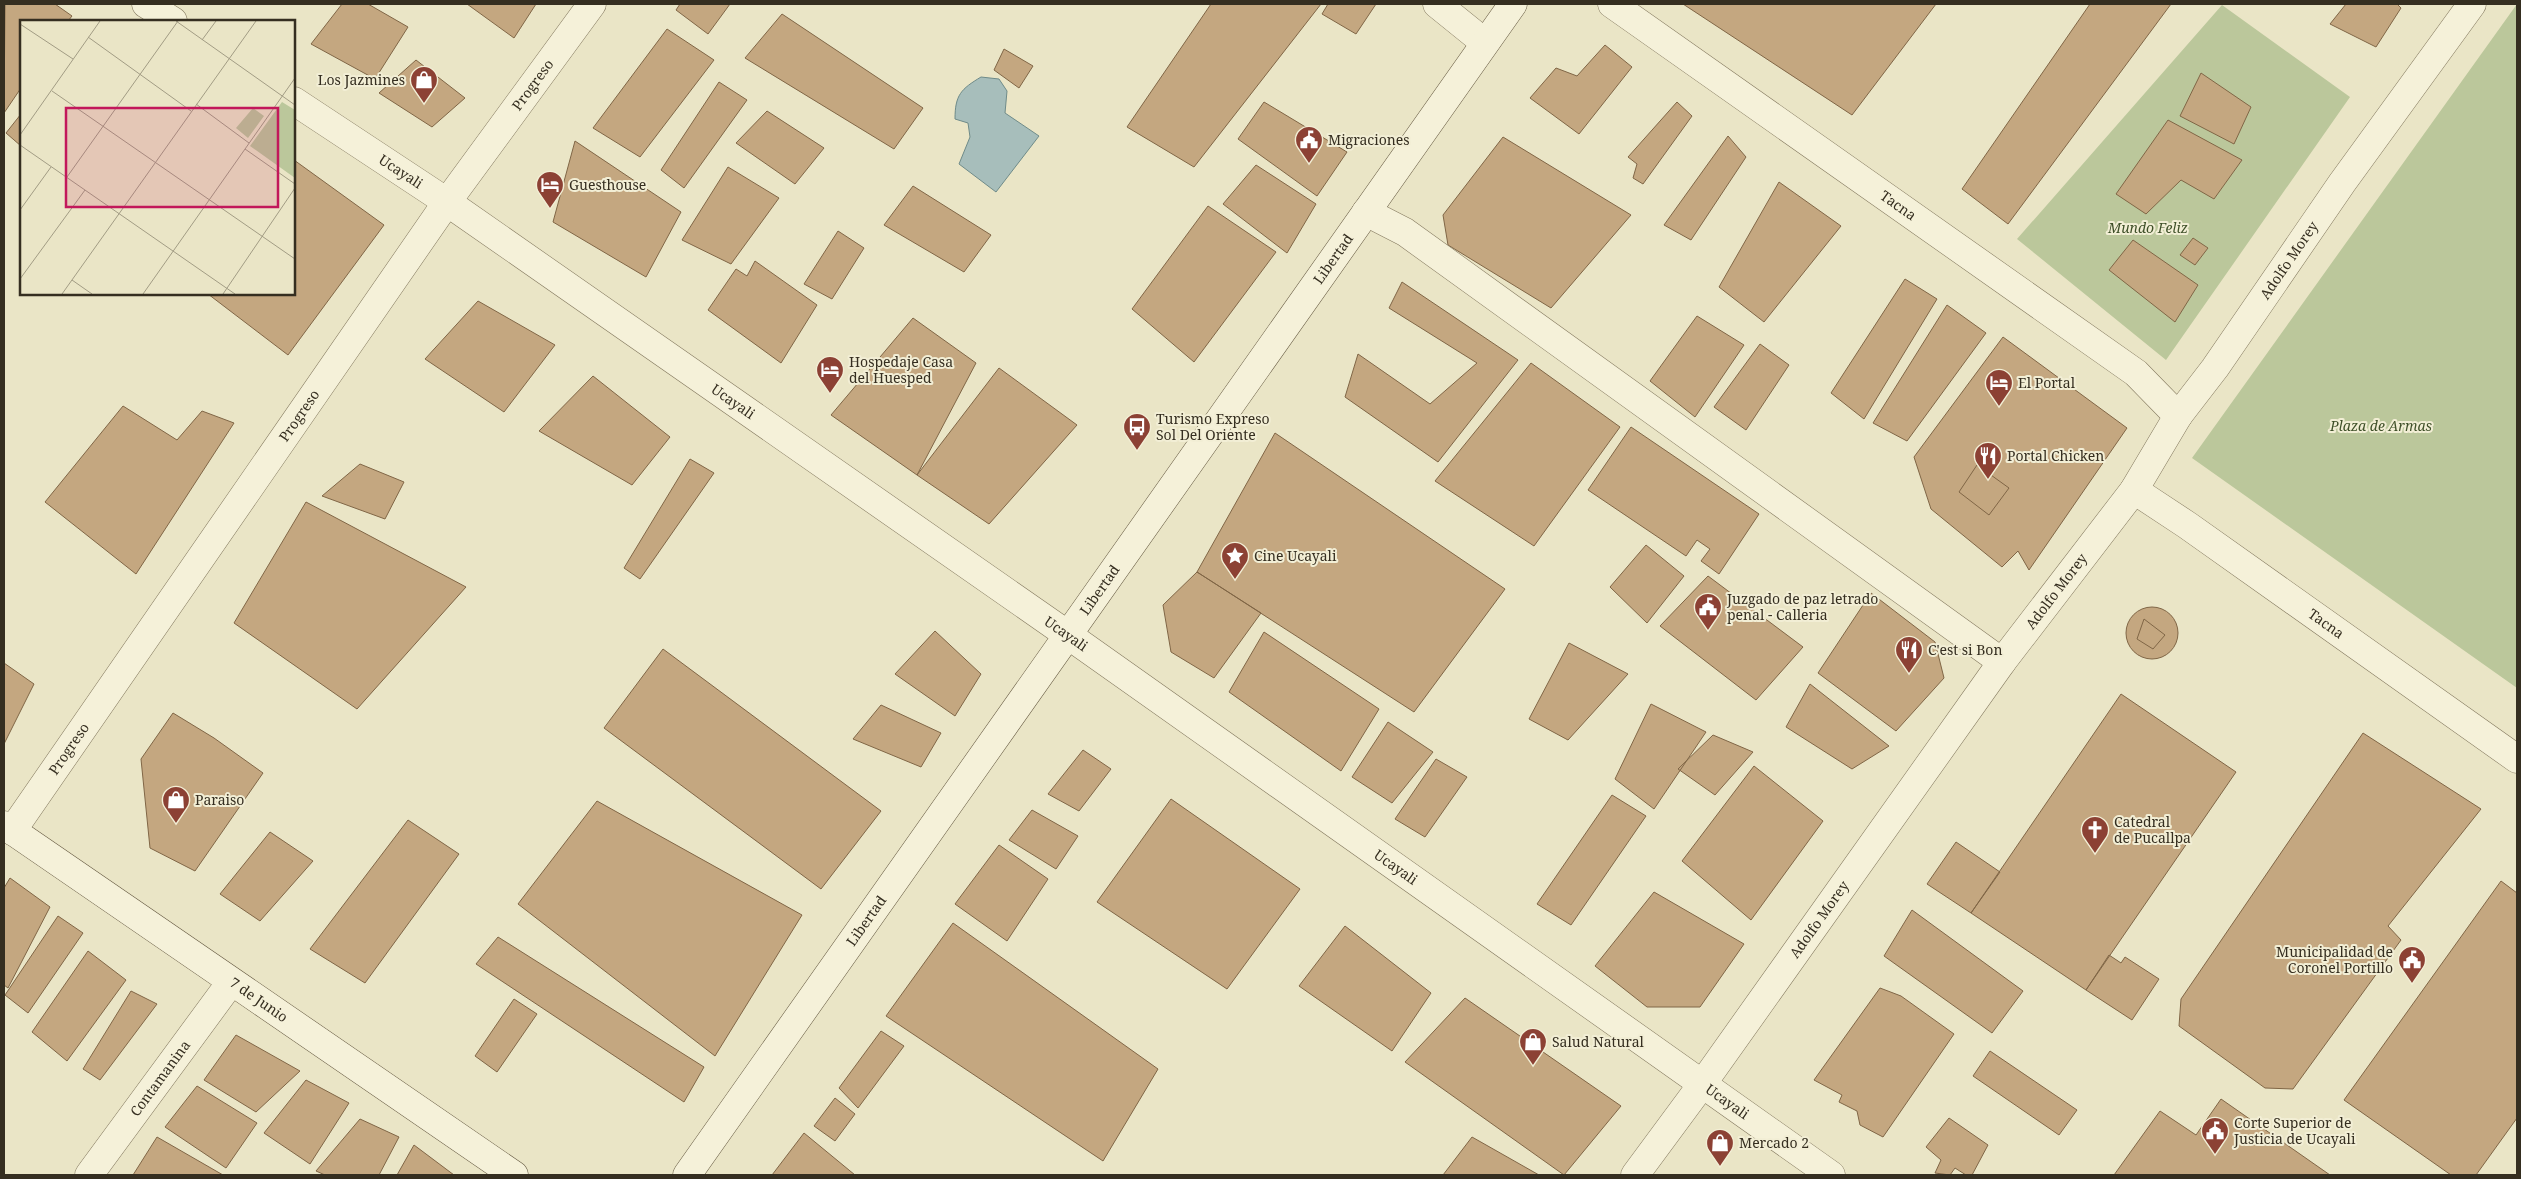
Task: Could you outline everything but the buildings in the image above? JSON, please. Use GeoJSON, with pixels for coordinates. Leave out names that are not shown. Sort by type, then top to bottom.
{"type":"FeatureCollection","features":[{"type":"Feature","properties":{"kind":"street"},"geometry":{"type":"LineString","coordinates":[[146,4],[171,20]]}},
{"type":"Feature","properties":{"kind":"street","name":"Progreso"},"geometry":{"type":"LineString","coordinates":[[8,828],[447,202],[592,4]]}},
{"type":"Feature","properties":{"kind":"street"},"geometry":{"type":"LineString","coordinates":[[1437,4],[1484,42]]}},
{"type":"Feature","properties":{"kind":"street","name":"Libertad"},"geometry":{"type":"LineString","coordinates":[[687,1175],[1484,42],[1513,4]]}},
{"type":"Feature","properties":{"kind":"street","name":"Tacna"},"geometry":{"type":"LineString","coordinates":[[1612,4],[2136,373],[2178,416]]}},
{"type":"Feature","properties":{"kind":"street","name":"Adolfo Morey"},"geometry":{"type":"LineString","coordinates":[[1635,1175],[1703,1083],[2002,662],[2134,490],[2178,416],[2215,368],[2342,183],[2472,4]]}},
{"type":"Feature","properties":{"kind":"street","name":"Ucayali"},"geometry":{"type":"LineString","coordinates":[[295,102],[447,202],[1068,635],[1703,1083],[1830,1175]]}},
{"type":"Feature","properties":{"kind":"street"},"geometry":{"type":"LineString","coordinates":[[1366,212],[1405,232],[2002,662]]}},
{"type":"Feature","properties":{"kind":"street","name":"Tacna"},"geometry":{"type":"LineString","coordinates":[[2134,490],[2187,525],[2517,759]]}},
{"type":"Feature","properties":{"kind":"street","name":"7 de Junio"},"geometry":{"type":"LineString","coordinates":[[8,828],[514,1175]]}},
{"type":"Feature","properties":{"kind":"street","name":"Contamanina"},"geometry":{"type":"LineString","coordinates":[[89,1175],[232,982]]}},
{"type":"Feature","properties":{"kind":"green space","name":"Plaza de Armas"},"geometry":{"type":"Polygon","coordinates":[[[2517,4],[2517,688],[2192,458],[2517,4]]]}},
{"type":"Feature","properties":{"kind":"green space","name":"Mundo Feliz"},"geometry":{"type":"Polygon","coordinates":[[[2222,5],[2350,97],[2166,360],[2017,239],[2222,5]]]}},
{"type":"Feature","properties":{"kind":"water"},"geometry":{"type":"Polygon","coordinates":[[[981,77],[999,79],[1007,91],[1005,113],[1039,136],[996,192],[959,164],[970,137],[968,123],[955,119],[956,104],[964,89],[981,77]]]}},
{"type":"Feature","properties":{"kind":"place","name":"Los Jazmines"},"geometry":{"type":"Point","coordinates":[424,104]}},
{"type":"Feature","properties":{"kind":"place","name":"Migraciones"},"geometry":{"type":"Point","coordinates":[1309,164]}},
{"type":"Feature","properties":{"kind":"place","name":"Guesthouse"},"geometry":{"type":"Point","coordinates":[550,209]}},
{"type":"Feature","properties":{"kind":"place","name":"Hospedaje Casa del Huesped"},"geometry":{"type":"Point","coordinates":[830,394]}},
{"type":"Feature","properties":{"kind":"place","name":"El Portal"},"geometry":{"type":"Point","coordinates":[1999,407]}},
{"type":"Feature","properties":{"kind":"place","name":"Turismo Expreso Sol Del Oriente"},"geometry":{"type":"Point","coordinates":[1137,451]}},
{"type":"Feature","properties":{"kind":"place","name":"Portal Chicken"},"geometry":{"type":"Point","coordinates":[1988,480]}},
{"type":"Feature","properties":{"kind":"place","name":"Cine Ucayali"},"geometry":{"type":"Point","coordinates":[1235,580]}},
{"type":"Feature","properties":{"kind":"place","name":"Juzgado de paz letrado penal - Calleria"},"geometry":{"type":"Point","coordinates":[1708,631]}},
{"type":"Feature","properties":{"kind":"place","name":"C'est si Bon"},"geometry":{"type":"Point","coordinates":[1909,674]}},
{"type":"Feature","properties":{"kind":"place","name":"Paraiso"},"geometry":{"type":"Point","coordinates":[176,824]}},
{"type":"Feature","properties":{"kind":"place","name":"Catedral de Pucallpa"},"geometry":{"type":"Point","coordinates":[2095,854]}},
{"type":"Feature","properties":{"kind":"place","name":"Municipalidad de Coronel Portillo"},"geometry":{"type":"Point","coordinates":[2412,984]}},
{"type":"Feature","properties":{"kind":"place","name":"Salud Natural"},"geometry":{"type":"Point","coordinates":[1533,1066]}},
{"type":"Feature","properties":{"kind":"place","name":"Corte Superior de Justicia de Ucayali"},"geometry":{"type":"Point","coordinates":[2215,1155]}},
{"type":"Feature","properties":{"kind":"place","name":"Mercado 2"},"geometry":{"type":"Point","coordinates":[1720,1167]}}]}
